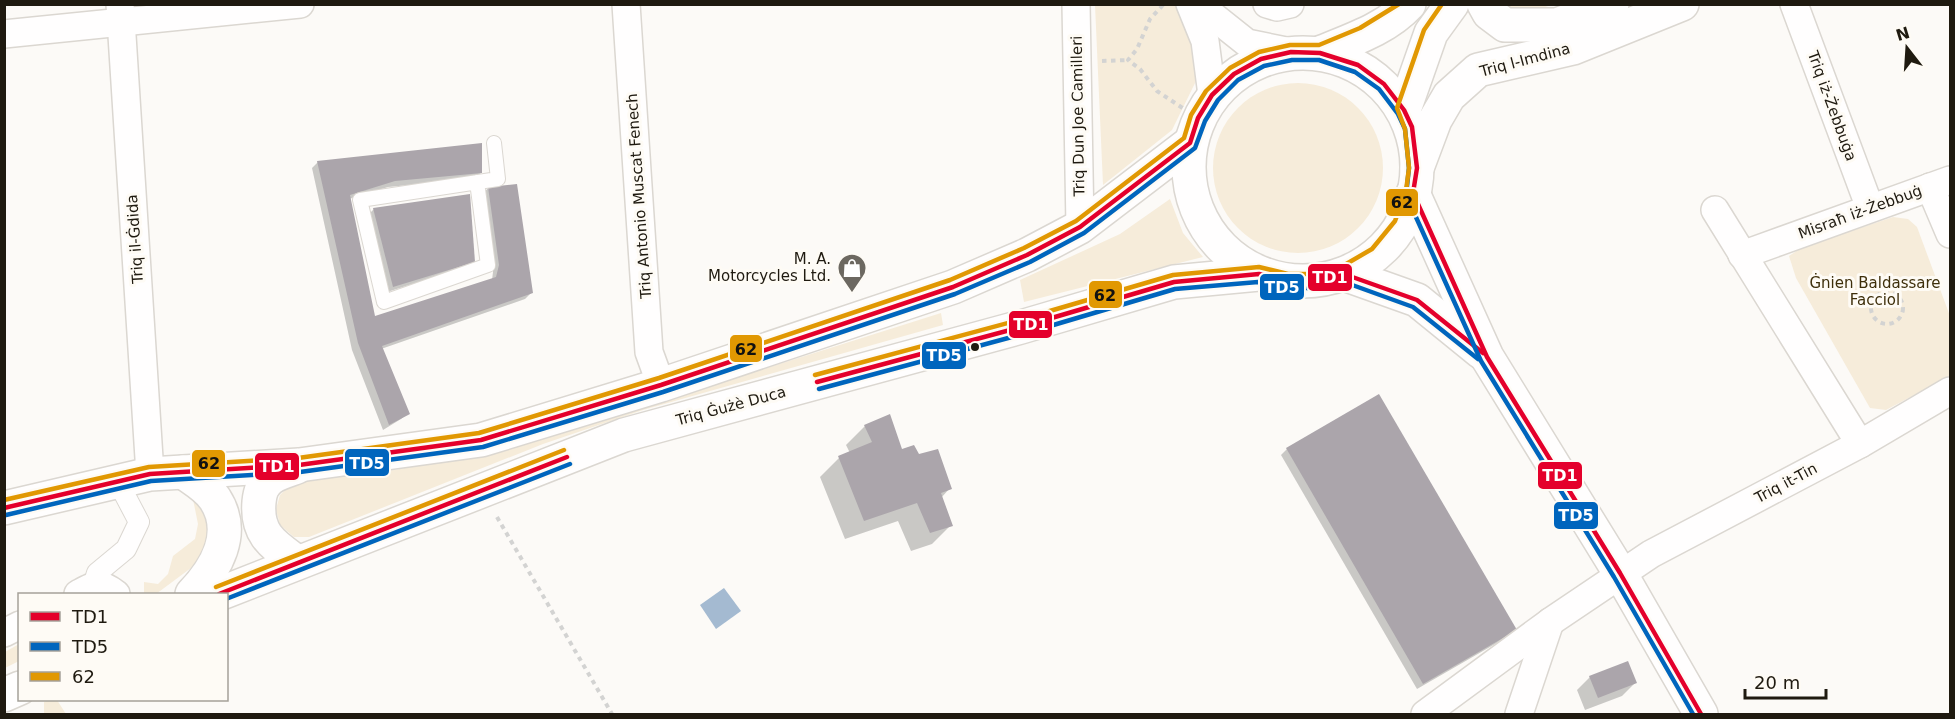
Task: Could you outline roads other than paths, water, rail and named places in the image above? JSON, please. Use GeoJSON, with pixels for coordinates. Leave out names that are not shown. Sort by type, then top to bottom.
{"type":"FeatureCollection","features":[{"type":"Feature","properties":{"kind":"main road"},"geometry":{"type":"LineString","coordinates":[[4,508],[150,474],[299,465],[481,440],[661,385],[953,286],[1027,255],[1080,227],[1200,119],[1234,74],[1261,59],[1305,52],[1363,35],[1401,13],[1409,4]]}},
{"type":"Feature","properties":{"kind":"main road"},"geometry":{"type":"LineString","coordinates":[[1404,110],[1431,33],[1452,4]]}},
{"type":"Feature","properties":{"kind":"main road","name":"Triq l-Imdina"},"geometry":{"type":"LineString","coordinates":[[1484,4],[1489,13],[1505,25],[1557,25],[1612,4]]}},
{"type":"Feature","properties":{"kind":"main road","name":"Triq l-Imdina"},"geometry":{"type":"LineString","coordinates":[[1259,273],[1287,281],[1316,281],[1344,274],[1377,255],[1402,225],[1435,120],[1449,96],[1478,70],[1573,48],[1682,4]]}},
{"type":"Feature","properties":{"kind":"main road"},"geometry":{"type":"LineString","coordinates":[[1305,52],[1358,65],[1384,84],[1404,110],[1412,127],[1415,181],[1488,357],[1620,573],[1701,714]]}},
{"type":"Feature","properties":{"kind":"main road"},"geometry":{"type":"LineString","coordinates":[[1200,119],[1188,183],[1201,221],[1226,252],[1259,273]]}},
{"type":"Feature","properties":{"kind":"main road","name":"Triq Ġużè Duca"},"geometry":{"type":"LineString","coordinates":[[221,593],[624,435],[1021,327],[1174,282],[1259,273]]}},
{"type":"Feature","properties":{"kind":"main road"},"geometry":{"type":"LineString","coordinates":[[1344,274],[1417,300],[1488,357]]}},
{"type":"Feature","properties":{"kind":"main road"},"geometry":{"type":"LineString","coordinates":[[297,562],[270,542],[260,525],[258,509],[260,490],[271,478],[299,465]]}},
{"type":"Feature","properties":{"kind":"main road"},"geometry":{"type":"LineString","coordinates":[[183,472],[203,486],[215,499],[225,530],[222,549],[208,577],[193,593]]}},
{"type":"Feature","properties":{"kind":"main road"},"geometry":{"type":"LineString","coordinates":[[4,695],[18,689]]}},
{"type":"Feature","properties":{"kind":"street"},"geometry":{"type":"LineString","coordinates":[[4,34],[121,14],[300,4]]}},
{"type":"Feature","properties":{"kind":"street","name":"Triq Antonio Muscat Fenech"},"geometry":{"type":"LineString","coordinates":[[626,4],[649,352],[661,385]]}},
{"type":"Feature","properties":{"kind":"street","name":"Triq Dun Joe Camilleri"},"geometry":{"type":"LineString","coordinates":[[1076,4],[1080,227]]}},
{"type":"Feature","properties":{"kind":"street"},"geometry":{"type":"LineString","coordinates":[[1190,4],[1205,41],[1200,119]]}},
{"type":"Feature","properties":{"kind":"street"},"geometry":{"type":"LineString","coordinates":[[1198,4],[1247,43],[1305,52]]}},
{"type":"Feature","properties":{"kind":"street"},"geometry":{"type":"LineString","coordinates":[[1267,4],[1276,7],[1290,4]]}},
{"type":"Feature","properties":{"kind":"street","name":"Triq iż-Żebbuġa"},"geometry":{"type":"LineString","coordinates":[[1794,4],[1870,208]]}},
{"type":"Feature","properties":{"kind":"street","name":"Triq il-Ġdida"},"geometry":{"type":"LineString","coordinates":[[121,14],[150,474]]}},
{"type":"Feature","properties":{"kind":"street","name":"Misraħ iż-Żebbuġ"},"geometry":{"type":"LineString","coordinates":[[1742,255],[1940,184],[1950,234]]}},
{"type":"Feature","properties":{"kind":"street"},"geometry":{"type":"LineString","coordinates":[[1715,210],[1860,444]]}},
{"type":"Feature","properties":{"kind":"street","name":"Triq it-Tin"},"geometry":{"type":"LineString","coordinates":[[1425,714],[1620,573],[1860,444],[1950,391]]}},
{"type":"Feature","properties":{"kind":"street"},"geometry":{"type":"LineString","coordinates":[[95,592],[97,573],[126,549],[139,522],[118,482]]}},
{"type":"Feature","properties":{"kind":"street"},"geometry":{"type":"LineString","coordinates":[[1519,714],[1550,622]]}},
{"type":"Feature","properties":{"kind":"street"},"geometry":{"type":"LineString","coordinates":[[4,633],[18,626]]}},
{"type":"Feature","properties":{"kind":"lane"},"geometry":{"type":"LineString","coordinates":[[477,182],[488,265],[384,303],[360,200],[477,182],[498,179],[494,143]]}},
{"type":"Feature","properties":{"kind":"water"},"geometry":{"type":"Polygon","coordinates":[[[724,588],[741,611],[716,629],[700,605],[724,588]]]}},
{"type":"Feature","properties":{"kind":"place","name":"M. A. Motorcycles Ltd."},"geometry":{"type":"Point","coordinates":[852,294]}},
{"type":"Feature","properties":{"kind":"park label","name":"Ġnien Baldassare Facciol"},"geometry":{"type":"Point","coordinates":[1875,292]}}]}
